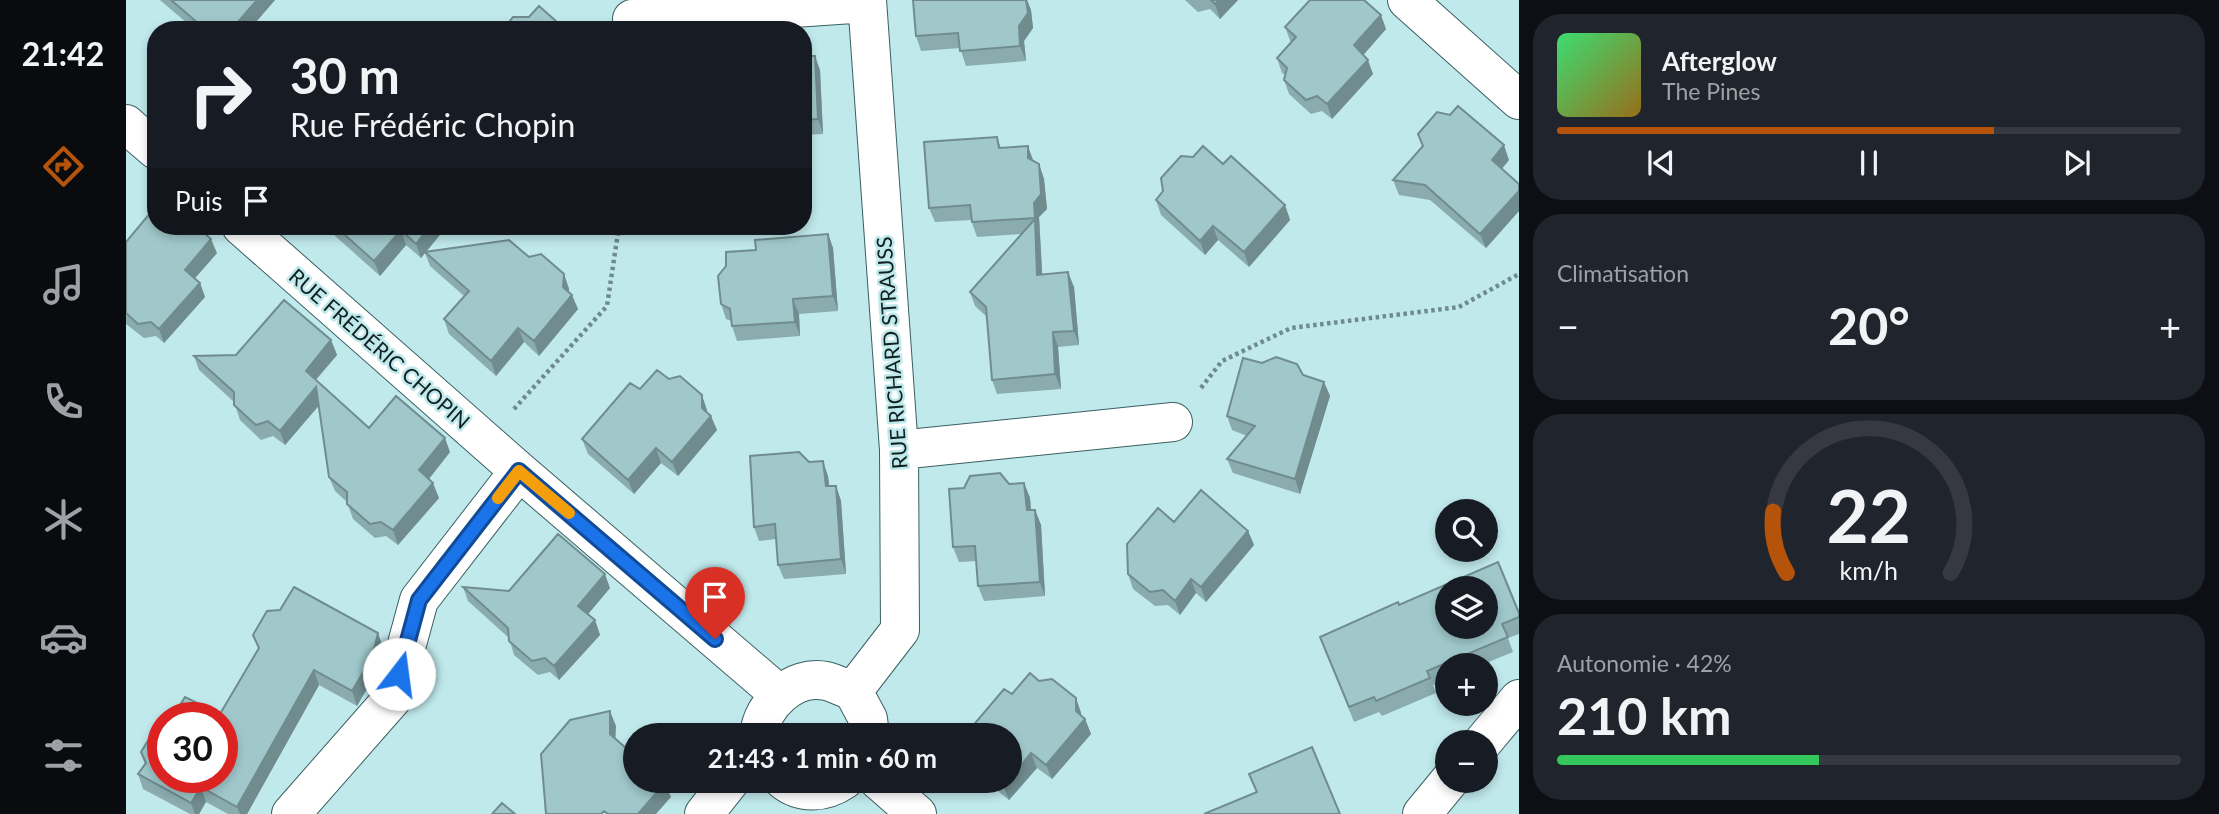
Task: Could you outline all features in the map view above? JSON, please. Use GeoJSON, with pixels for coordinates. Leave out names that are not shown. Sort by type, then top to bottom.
{"type":"FeatureCollection","features":[{"type":"Feature","properties":{"kind":"street"},"geometry":{"type":"LineString","coordinates":[[1408,0],[1519,100]]}},
{"type":"Feature","properties":{"kind":"street"},"geometry":{"type":"LineString","coordinates":[[632,19],[867,2]]}},
{"type":"Feature","properties":{"kind":"street","name":"RUE RICHARD STRAUSS"},"geometry":{"type":"LineString","coordinates":[[853,691],[900,630],[899,450],[867,2]]}},
{"type":"Feature","properties":{"kind":"street"},"geometry":{"type":"LineString","coordinates":[[126,124],[147,142]]}},
{"type":"Feature","properties":{"kind":"street","name":"RUE FRÉDÉRIC CHOPIN"},"geometry":{"type":"LineString","coordinates":[[251,235],[519,471],[780,695]]}},
{"type":"Feature","properties":{"kind":"street"},"geometry":{"type":"LineString","coordinates":[[899,450],[1173,422]]}},
{"type":"Feature","properties":{"kind":"street"},"geometry":{"type":"LineString","coordinates":[[291,814],[392,699],[419,600],[519,471]]}},
{"type":"Feature","properties":{"kind":"street"},"geometry":{"type":"LineString","coordinates":[[763,723],[766,712],[780,695],[796,684],[824,680],[853,691],[868,723]]}},
{"type":"Feature","properties":{"kind":"street"},"geometry":{"type":"LineString","coordinates":[[1493,730],[1519,699]]}},
{"type":"Feature","properties":{"kind":"street"},"geometry":{"type":"LineString","coordinates":[[704,814],[721,793]]}},
{"type":"Feature","properties":{"kind":"street"},"geometry":{"type":"LineString","coordinates":[[893,793],[917,814]]}},
{"type":"Feature","properties":{"kind":"street"},"geometry":{"type":"LineString","coordinates":[[1422,814],[1439,793]]}},
{"type":"Feature","properties":{"kind":"path"},"geometry":{"type":"LineString","coordinates":[[485,440],[607,306],[618,235]]}},
{"type":"Feature","properties":{"kind":"path"},"geometry":{"type":"LineString","coordinates":[[1173,422],[1223,361],[1291,328],[1459,307],[1519,274]]}},
{"type":"Feature","properties":{"kind":"building"},"geometry":{"type":"Polygon","coordinates":[[[171,0],[257,0],[239,21],[196,21],[171,0]]]}},
{"type":"Feature","properties":{"kind":"building"},"geometry":{"type":"Polygon","coordinates":[[[913,0],[1026,0],[1028,13],[1019,26],[1020,46],[960,51],[958,33],[916,36],[913,0]]]}},
{"type":"Feature","properties":{"kind":"building"},"geometry":{"type":"Polygon","coordinates":[[[1310,0],[1364,0],[1381,15],[1354,45],[1368,60],[1327,104],[1317,96],[1306,100],[1284,80],[1287,68],[1277,58],[1296,37],[1285,27],[1310,0]]]}},
{"type":"Feature","properties":{"kind":"building"},"geometry":{"type":"Polygon","coordinates":[[[539,6],[556,21],[510,21],[513,17],[529,17],[539,6]]]}},
{"type":"Feature","properties":{"kind":"building"},"geometry":{"type":"Polygon","coordinates":[[[812,56],[815,56],[818,119],[812,119],[812,56]]]}},
{"type":"Feature","properties":{"kind":"building"},"geometry":{"type":"Polygon","coordinates":[[[1458,106],[1504,145],[1492,160],[1519,184],[1519,191],[1480,234],[1425,185],[1393,180],[1423,146],[1418,134],[1437,112],[1450,115],[1458,106]]]}},
{"type":"Feature","properties":{"kind":"building"},"geometry":{"type":"Polygon","coordinates":[[[997,137],[999,148],[1028,146],[1028,158],[1039,164],[1041,194],[1034,203],[1035,218],[972,222],[970,205],[929,208],[924,142],[997,137]]]}},
{"type":"Feature","properties":{"kind":"building"},"geometry":{"type":"Polygon","coordinates":[[[1203,146],[1223,164],[1231,156],[1285,205],[1244,252],[1213,226],[1200,241],[1156,200],[1163,191],[1161,178],[1181,156],[1193,157],[1203,146]]]}},
{"type":"Feature","properties":{"kind":"building"},"geometry":{"type":"Polygon","coordinates":[[[147,217],[147,235],[206,235],[211,239],[185,270],[200,283],[159,329],[151,322],[138,324],[126,313],[126,242],[147,217]]]}},
{"type":"Feature","properties":{"kind":"building"},"geometry":{"type":"Polygon","coordinates":[[[1035,219],[1037,275],[1068,272],[1074,331],[1053,332],[1055,374],[992,380],[986,307],[970,292],[1035,219]]]}},
{"type":"Feature","properties":{"kind":"building"},"geometry":{"type":"Polygon","coordinates":[[[828,234],[833,296],[793,299],[795,322],[732,326],[730,309],[721,304],[718,276],[726,266],[726,252],[756,250],[755,240],[828,234]]]}},
{"type":"Feature","properties":{"kind":"building"},"geometry":{"type":"Polygon","coordinates":[[[345,235],[397,235],[374,261],[345,235]]]}},
{"type":"Feature","properties":{"kind":"building"},"geometry":{"type":"Polygon","coordinates":[[[406,235],[423,235],[416,244],[406,235]]]}},
{"type":"Feature","properties":{"kind":"building"},"geometry":{"type":"Polygon","coordinates":[[[509,240],[529,257],[541,254],[564,274],[563,287],[572,295],[534,341],[518,328],[491,361],[444,319],[469,291],[425,252],[509,240]]]}},
{"type":"Feature","properties":{"kind":"building"},"geometry":{"type":"Polygon","coordinates":[[[284,300],[331,340],[306,371],[369,428],[396,396],[445,438],[419,470],[433,483],[393,530],[381,522],[370,524],[347,504],[347,492],[329,477],[316,387],[280,431],[268,421],[256,425],[234,405],[234,392],[194,356],[236,355],[284,300]]]}},
{"type":"Feature","properties":{"kind":"building"},"geometry":{"type":"Polygon","coordinates":[[[1276,357],[1297,364],[1303,375],[1324,382],[1295,479],[1227,459],[1255,426],[1227,416],[1243,358],[1262,363],[1276,357]]]}},
{"type":"Feature","properties":{"kind":"building"},"geometry":{"type":"Polygon","coordinates":[[[657,370],[669,379],[680,376],[702,395],[702,408],[711,416],[672,462],[656,448],[628,480],[582,439],[630,383],[640,389],[657,370]]]}},
{"type":"Feature","properties":{"kind":"building"},"geometry":{"type":"Polygon","coordinates":[[[799,452],[809,462],[823,461],[826,486],[836,486],[841,559],[778,565],[775,524],[754,527],[750,456],[799,452]]]}},
{"type":"Feature","properties":{"kind":"building"},"geometry":{"type":"Polygon","coordinates":[[[1000,473],[1009,484],[1024,483],[1027,510],[1035,510],[1040,582],[978,586],[975,546],[953,547],[949,489],[964,488],[970,476],[1000,473]]]}},
{"type":"Feature","properties":{"kind":"building"},"geometry":{"type":"Polygon","coordinates":[[[1201,490],[1248,531],[1201,587],[1191,579],[1175,601],[1163,590],[1150,592],[1128,574],[1127,544],[1158,508],[1174,522],[1201,490]]]}},
{"type":"Feature","properties":{"kind":"building"},"geometry":{"type":"Polygon","coordinates":[[[558,534],[605,574],[578,606],[595,620],[554,666],[545,658],[532,661],[509,641],[508,628],[463,587],[509,591],[558,534]]]}},
{"type":"Feature","properties":{"kind":"building"},"geometry":{"type":"Polygon","coordinates":[[[1498,562],[1519,617],[1502,624],[1508,637],[1470,653],[1435,653],[1435,668],[1427,671],[1430,678],[1376,701],[1374,697],[1349,707],[1320,637],[1398,602],[1399,605],[1435,589],[1435,639],[1498,639],[1498,576],[1466,576],[1498,562]]]}},
{"type":"Feature","properties":{"kind":"building"},"geometry":{"type":"Polygon","coordinates":[[[294,587],[378,633],[372,657],[352,691],[314,670],[237,807],[212,793],[238,793],[238,702],[227,702],[259,648],[253,635],[267,611],[280,610],[294,587]]]}},
{"type":"Feature","properties":{"kind":"building"},"geometry":{"type":"Polygon","coordinates":[[[1030,673],[1039,681],[1052,679],[1076,698],[1076,711],[1085,719],[1046,765],[1031,753],[1022,764],[1022,723],[975,723],[1004,689],[1012,694],[1030,673]]]}},
{"type":"Feature","properties":{"kind":"building"},"geometry":{"type":"Polygon","coordinates":[[[185,697],[195,702],[182,702],[185,697]]]}},
{"type":"Feature","properties":{"kind":"building"},"geometry":{"type":"Polygon","coordinates":[[[610,711],[610,734],[623,745],[623,793],[656,793],[638,814],[608,814],[604,811],[601,814],[546,814],[541,754],[570,720],[610,711]]]}},
{"type":"Feature","properties":{"kind":"building"},"geometry":{"type":"Polygon","coordinates":[[[147,742],[147,779],[138,774],[146,763],[141,752],[147,742]]]}},
{"type":"Feature","properties":{"kind":"building"},"geometry":{"type":"Polygon","coordinates":[[[1312,747],[1340,814],[1204,814],[1257,792],[1249,774],[1312,747]]]}},
{"type":"Feature","properties":{"kind":"building"},"geometry":{"type":"Polygon","coordinates":[[[173,793],[197,793],[191,803],[173,793]]]}},
{"type":"Feature","properties":{"kind":"building"},"geometry":{"type":"Polygon","coordinates":[[[502,803],[515,814],[492,814],[502,803]]]}},
{"type":"Feature","properties":{"kind":"slow traffic"},"geometry":{"type":"LineString","coordinates":[[498,498],[519,471],[569,513]]}},
{"type":"Feature","properties":{"kind":"route"},"geometry":{"type":"LineString","coordinates":[[399,674],[419,600],[519,471],[715,639]]}}]}
